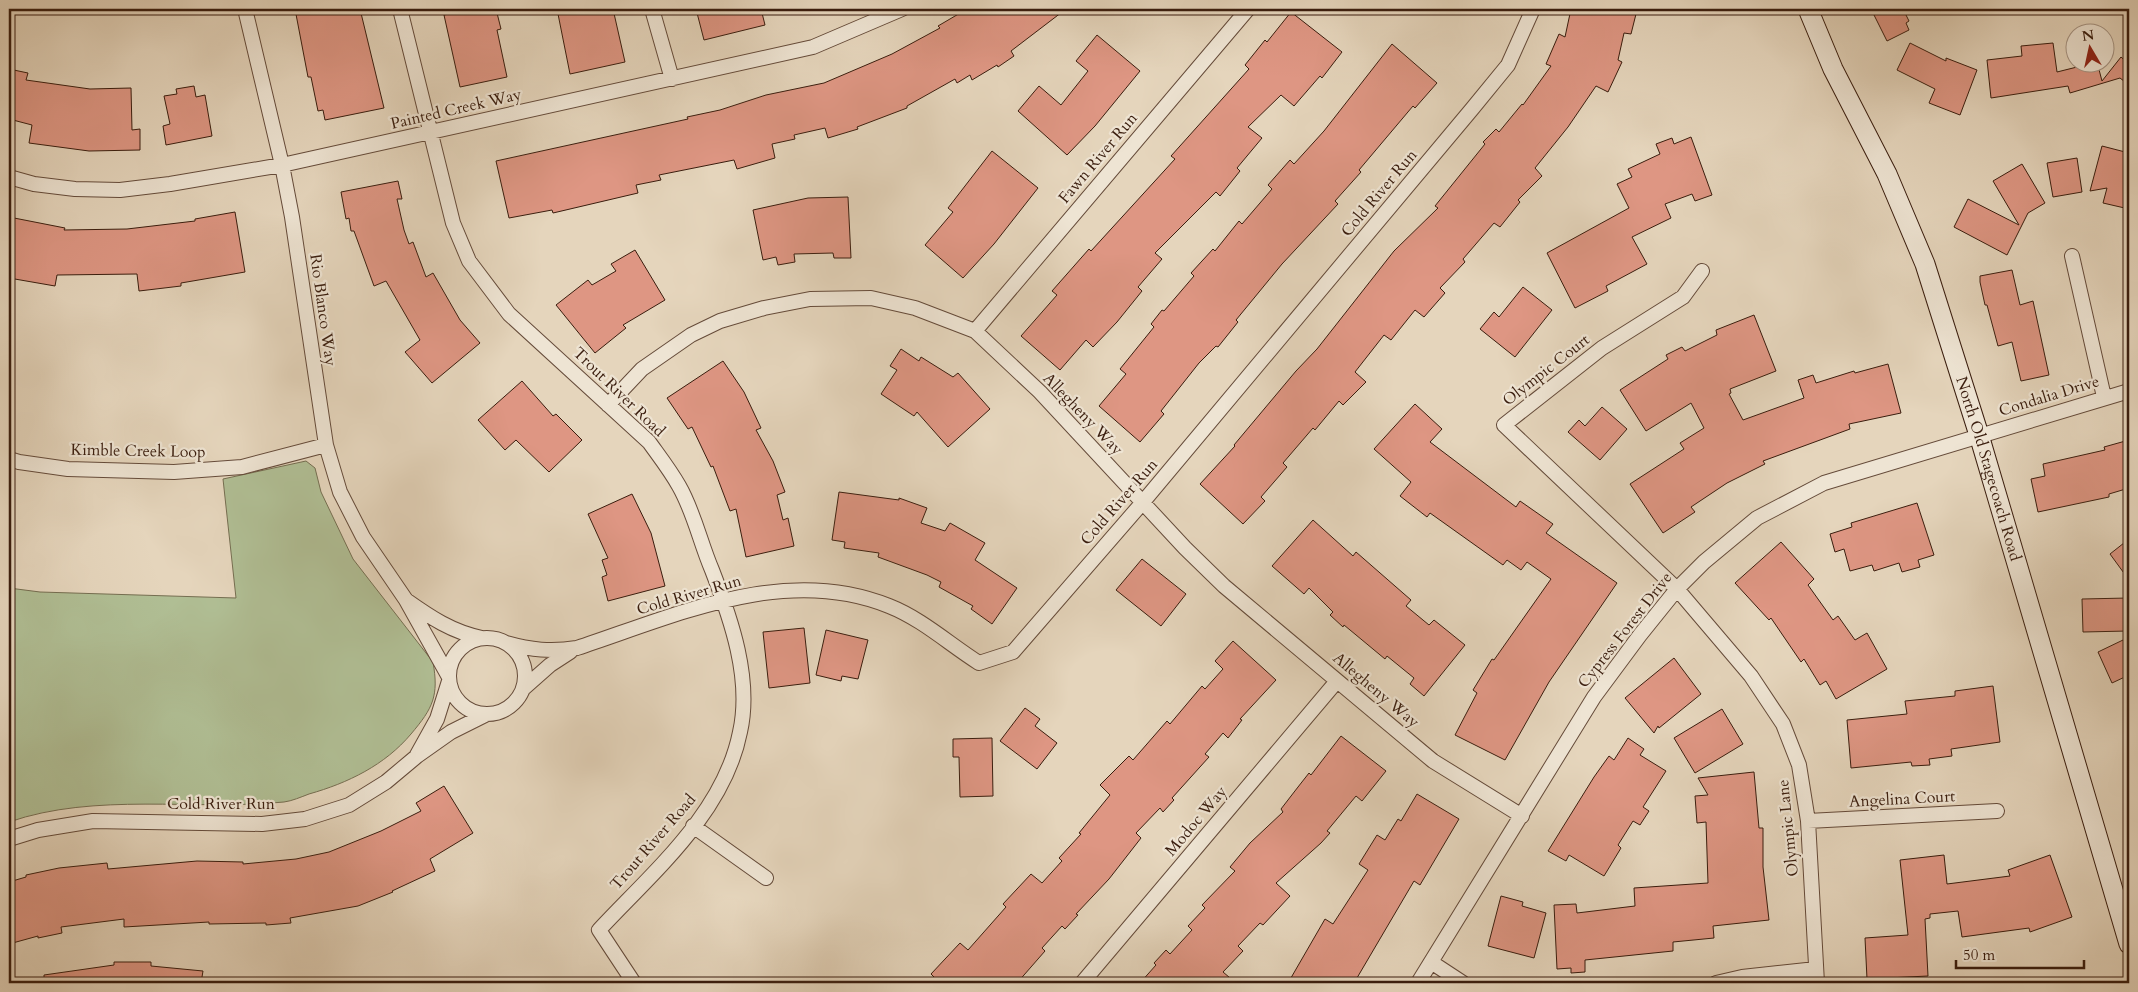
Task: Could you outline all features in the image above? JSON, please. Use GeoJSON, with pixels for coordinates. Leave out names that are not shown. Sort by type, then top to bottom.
{"type":"FeatureCollection","features":[{"type":"Feature","properties":{"kind":"street","name":"Rio Blanco Way"},"geometry":{"type":"LineString","coordinates":[[245,9],[282,165],[326,445],[340,492],[363,537],[406,600],[449,679]]}},
{"type":"Feature","properties":{"kind":"street","name":"Trout River Road"},"geometry":{"type":"LineString","coordinates":[[400,9],[453,223],[469,261],[509,314],[648,442],[680,486],[733,633],[740,670],[742,696],[741,732],[727,773],[707,809],[599,930],[634,983]]}},
{"type":"Feature","properties":{"kind":"street"},"geometry":{"type":"LineString","coordinates":[[652,9],[672,79]]}},
{"type":"Feature","properties":{"kind":"street","name":"Painted Creek Way"},"geometry":{"type":"LineString","coordinates":[[9,178],[34,184],[75,189],[120,190],[170,184],[282,165],[813,47],[902,9]]}},
{"type":"Feature","properties":{"kind":"street","name":"Fawn River Run"},"geometry":{"type":"LineString","coordinates":[[975,331],[1248,9]]}},
{"type":"Feature","properties":{"kind":"street","name":"Cold River Run"},"geometry":{"type":"LineString","coordinates":[[506,643],[546,652],[577,648],[722,600],[770,592],[820,590],[854,595],[890,606],[921,623],[979,663],[1012,652],[1143,502],[1508,65],[1533,9]]}},
{"type":"Feature","properties":{"kind":"street","name":"North Old Stagecoach Road"},"geometry":{"type":"LineString","coordinates":[[1808,9],[1833,69],[1887,174],[1925,264],[1979,435],[2129,944]]}},
{"type":"Feature","properties":{"kind":"street"},"geometry":{"type":"LineString","coordinates":[[2072,256],[2104,397]]}},
{"type":"Feature","properties":{"kind":"street","name":"Olympic Court"},"geometry":{"type":"LineString","coordinates":[[1677,589],[1504,426],[1602,348],[1683,297],[1702,271]]}},
{"type":"Feature","properties":{"kind":"street","name":"Allegheny Way"},"geometry":{"type":"LineString","coordinates":[[608,405],[642,369],[691,334],[720,321],[764,308],[810,299],[871,298],[915,308],[975,331],[1040,392],[1185,548],[1224,586],[1433,761],[1522,816]]}},
{"type":"Feature","properties":{"kind":"street","name":"Condalia Drive"},"geometry":{"type":"LineString","coordinates":[[1979,435],[2129,391]]}},
{"type":"Feature","properties":{"kind":"street","name":"Cypress Forest Drive"},"geometry":{"type":"LineString","coordinates":[[1418,983],[1594,697],[1677,589],[1704,562],[1757,518],[1824,483],[1979,435]]}},
{"type":"Feature","properties":{"kind":"street","name":"Kimble Creek Loop"},"geometry":{"type":"LineString","coordinates":[[9,459],[68,468],[174,472],[242,467],[326,445]]}},
{"type":"Feature","properties":{"kind":"street","name":"Olympic Lane"},"geometry":{"type":"LineString","coordinates":[[1677,589],[1751,676],[1783,724],[1799,764],[1808,820],[1816,976]]}},
{"type":"Feature","properties":{"kind":"street","name":"Rio Blanco Way"},"geometry":{"type":"LineString","coordinates":[[406,600],[445,626],[465,635],[485,638]]}},
{"type":"Feature","properties":{"kind":"street"},"geometry":{"type":"LineString","coordinates":[[485,638],[506,643],[518,653],[522,660],[526,679],[520,697],[506,710],[485,715],[469,710],[461,705],[455,698],[449,679],[451,663],[461,648],[468,643],[485,638]]}},
{"type":"Feature","properties":{"kind":"street","name":"Cold River Run"},"geometry":{"type":"LineString","coordinates":[[524,688],[557,660],[577,648]]}},
{"type":"Feature","properties":{"kind":"street","name":"Cold River Run"},"geometry":{"type":"LineString","coordinates":[[417,756],[437,718],[449,679]]}},
{"type":"Feature","properties":{"kind":"street","name":"Modoc Way"},"geometry":{"type":"LineString","coordinates":[[1082,983],[1337,681]]}},
{"type":"Feature","properties":{"kind":"street","name":"Cold River Run"},"geometry":{"type":"LineString","coordinates":[[9,839],[38,830],[93,821],[262,824],[305,819],[349,805],[386,782],[417,756],[451,732],[485,715]]}},
{"type":"Feature","properties":{"kind":"street","name":"Angelina Court"},"geometry":{"type":"LineString","coordinates":[[1808,820],[1997,812]]}},
{"type":"Feature","properties":{"kind":"street"},"geometry":{"type":"LineString","coordinates":[[693,826],[766,878]]}},
{"type":"Feature","properties":{"kind":"street"},"geometry":{"type":"LineString","coordinates":[[1431,962],[1463,983]]}},
{"type":"Feature","properties":{"kind":"street"},"geometry":{"type":"LineString","coordinates":[[1716,983],[1742,977],[1816,976]]}},
{"type":"Feature","properties":{"kind":"green space"},"geometry":{"type":"Polygon","coordinates":[[[306,461],[315,468],[321,492],[353,559],[433,662],[435,674],[434,693],[425,717],[401,745],[378,764],[338,784],[296,799],[250,804],[145,804],[76,807],[42,813],[9,822],[9,588],[40,592],[236,598],[223,479],[306,461]]]}},
{"type":"Feature","properties":{"kind":"building"},"geometry":{"type":"Polygon","coordinates":[[[295,9],[360,9],[384,108],[325,120],[323,110],[318,111],[311,77],[308,77],[295,9]]]}},
{"type":"Feature","properties":{"kind":"building"},"geometry":{"type":"Polygon","coordinates":[[[447,9],[496,9],[501,29],[497,30],[507,77],[460,87],[444,15],[448,14],[447,9]]]}},
{"type":"Feature","properties":{"kind":"building"},"geometry":{"type":"Polygon","coordinates":[[[557,9],[613,9],[625,62],[570,74],[557,9]]]}},
{"type":"Feature","properties":{"kind":"building"},"geometry":{"type":"Polygon","coordinates":[[[696,9],[761,9],[765,25],[704,40],[696,9]]]}},
{"type":"Feature","properties":{"kind":"building"},"geometry":{"type":"Polygon","coordinates":[[[967,9],[1066,9],[1011,51],[1014,56],[998,67],[997,65],[972,80],[970,75],[957,83],[955,79],[907,106],[907,108],[857,127],[858,129],[828,138],[825,128],[794,135],[795,139],[772,144],[775,158],[737,169],[734,160],[659,175],[661,180],[636,185],[638,193],[553,213],[552,210],[509,218],[496,161],[688,119],[687,117],[720,110],[766,95],[824,83],[892,54],[940,28],[938,26],[967,9]]]}},
{"type":"Feature","properties":{"kind":"building"},"geometry":{"type":"Polygon","coordinates":[[[1571,9],[1614,9],[1636,14],[1631,34],[1624,33],[1618,60],[1622,62],[1608,92],[1596,86],[1568,127],[1535,168],[1542,176],[1518,200],[1520,202],[1500,227],[1494,223],[1463,259],[1465,262],[1440,288],[1445,293],[1424,317],[1415,310],[1391,340],[1384,335],[1355,372],[1366,382],[1343,405],[1339,401],[1315,430],[1313,428],[1283,463],[1287,467],[1261,497],[1265,501],[1243,524],[1200,484],[1235,446],[1296,371],[1317,349],[1394,251],[1438,208],[1435,206],[1485,144],[1483,142],[1496,129],[1499,132],[1523,105],[1551,66],[1546,64],[1559,34],[1565,37],[1571,9]]]}},
{"type":"Feature","properties":{"kind":"building"},"geometry":{"type":"Polygon","coordinates":[[[1871,9],[1903,9],[1909,21],[1906,23],[1909,30],[1887,41],[1871,9]]]}},
{"type":"Feature","properties":{"kind":"building"},"geometry":{"type":"Polygon","coordinates":[[[1291,12],[1342,52],[1322,78],[1320,76],[1294,106],[1281,95],[1248,127],[1262,138],[1237,168],[1240,171],[1220,196],[1216,192],[1155,253],[1162,259],[1138,287],[1142,291],[1117,322],[1093,347],[1086,340],[1060,370],[1021,336],[1057,295],[1052,291],[1089,249],[1091,251],[1175,159],[1171,156],[1249,69],[1245,65],[1265,40],[1267,42],[1291,12]]]}},
{"type":"Feature","properties":{"kind":"building"},"geometry":{"type":"Polygon","coordinates":[[[1097,35],[1140,71],[1095,126],[1067,155],[1018,111],[1039,86],[1061,105],[1088,71],[1076,61],[1097,35]]]}},
{"type":"Feature","properties":{"kind":"building"},"geometry":{"type":"Polygon","coordinates":[[[1910,43],[1946,61],[1946,58],[1977,70],[1960,115],[1929,103],[1935,89],[1897,70],[1910,43]]]}},
{"type":"Feature","properties":{"kind":"building"},"geometry":{"type":"Polygon","coordinates":[[[2053,43],[2057,72],[2066,70],[2066,72],[2100,72],[2102,81],[2109,72],[2116,72],[2116,63],[2121,57],[2129,64],[2129,85],[2120,78],[2070,93],[2068,86],[1991,98],[1987,60],[2022,56],[2021,46],[2053,43]]]}},
{"type":"Feature","properties":{"kind":"building"},"geometry":{"type":"Polygon","coordinates":[[[1392,44],[1437,83],[1415,108],[1413,106],[1359,170],[1361,172],[1335,201],[1338,204],[1282,264],[1236,320],[1238,322],[1218,347],[1216,346],[1199,363],[1161,411],[1164,414],[1140,442],[1099,406],[1126,374],[1120,369],[1154,327],[1151,324],[1162,310],[1164,311],[1194,276],[1191,273],[1213,249],[1215,251],[1239,221],[1242,224],[1272,189],[1268,185],[1290,160],[1294,164],[1324,131],[1392,44]]]}},
{"type":"Feature","properties":{"kind":"building"},"geometry":{"type":"Polygon","coordinates":[[[9,69],[28,73],[26,80],[90,89],[131,88],[132,130],[140,129],[140,150],[89,151],[29,143],[32,125],[9,119],[9,69]]]}},
{"type":"Feature","properties":{"kind":"building"},"geometry":{"type":"Polygon","coordinates":[[[194,86],[196,97],[205,95],[212,136],[166,145],[163,126],[170,124],[164,96],[177,94],[176,89],[194,86]]]}},
{"type":"Feature","properties":{"kind":"building"},"geometry":{"type":"Polygon","coordinates":[[[1691,137],[1712,195],[1695,201],[1692,194],[1665,204],[1671,218],[1632,237],[1647,264],[1606,286],[1608,291],[1575,308],[1547,253],[1629,208],[1617,184],[1632,177],[1628,169],[1660,154],[1656,144],[1672,138],[1674,144],[1691,137]]]}},
{"type":"Feature","properties":{"kind":"building"},"geometry":{"type":"Polygon","coordinates":[[[2102,146],[2129,153],[2129,209],[2103,203],[2107,188],[2090,191],[2102,146]]]}},
{"type":"Feature","properties":{"kind":"building"},"geometry":{"type":"Polygon","coordinates":[[[992,151],[1038,188],[994,244],[963,278],[925,245],[953,212],[948,208],[992,151]]]}},
{"type":"Feature","properties":{"kind":"building"},"geometry":{"type":"Polygon","coordinates":[[[2077,158],[2082,192],[2053,197],[2047,163],[2077,158]]]}},
{"type":"Feature","properties":{"kind":"building"},"geometry":{"type":"Polygon","coordinates":[[[2022,164],[2045,203],[2028,213],[2007,255],[1954,227],[1968,199],[2019,225],[1993,181],[2022,164]]]}},
{"type":"Feature","properties":{"kind":"building"},"geometry":{"type":"Polygon","coordinates":[[[398,181],[402,199],[397,199],[409,244],[413,242],[426,277],[433,273],[460,320],[480,343],[432,383],[405,352],[420,340],[386,281],[374,286],[354,231],[351,231],[349,218],[346,219],[341,192],[398,181]]]}},
{"type":"Feature","properties":{"kind":"building"},"geometry":{"type":"Polygon","coordinates":[[[848,197],[851,258],[834,258],[833,253],[794,254],[795,262],[778,265],[776,257],[763,260],[753,210],[808,198],[848,197]]]}},
{"type":"Feature","properties":{"kind":"building"},"geometry":{"type":"Polygon","coordinates":[[[235,212],[245,272],[181,283],[181,286],[139,291],[137,274],[57,275],[55,286],[9,278],[9,217],[65,228],[64,230],[127,229],[195,221],[195,219],[235,212]]]}},
{"type":"Feature","properties":{"kind":"building"},"geometry":{"type":"Polygon","coordinates":[[[635,250],[665,300],[623,325],[626,328],[595,353],[556,305],[588,280],[592,285],[616,271],[611,264],[635,250]]]}},
{"type":"Feature","properties":{"kind":"building"},"geometry":{"type":"Polygon","coordinates":[[[2012,270],[2020,305],[2033,301],[2049,375],[2021,381],[2012,342],[1998,346],[1980,282],[1980,276],[2012,270]]]}},
{"type":"Feature","properties":{"kind":"building"},"geometry":{"type":"Polygon","coordinates":[[[1523,287],[1552,310],[1515,357],[1480,329],[1494,312],[1499,317],[1523,287]]]}},
{"type":"Feature","properties":{"kind":"building"},"geometry":{"type":"Polygon","coordinates":[[[1754,315],[1776,371],[1730,389],[1731,393],[1729,394],[1743,420],[1804,398],[1798,380],[1813,375],[1816,383],[1854,371],[1855,373],[1888,364],[1901,413],[1849,424],[1850,429],[1763,461],[1765,464],[1727,483],[1691,507],[1695,512],[1663,533],[1630,484],[1684,449],[1680,443],[1704,428],[1691,403],[1646,431],[1620,390],[1668,359],[1666,355],[1682,347],[1685,351],[1717,335],[1716,330],[1754,315]]]}},
{"type":"Feature","properties":{"kind":"building"},"geometry":{"type":"Polygon","coordinates":[[[901,349],[919,361],[921,357],[953,377],[958,373],[990,409],[948,447],[917,412],[914,416],[881,394],[897,370],[890,366],[901,349]]]}},
{"type":"Feature","properties":{"kind":"building"},"geometry":{"type":"Polygon","coordinates":[[[723,361],[744,392],[761,428],[756,430],[773,461],[785,492],[777,495],[783,520],[788,518],[794,546],[746,557],[736,509],[730,511],[713,466],[711,467],[692,427],[688,429],[667,398],[723,361]]]}},
{"type":"Feature","properties":{"kind":"building"},"geometry":{"type":"Polygon","coordinates":[[[522,381],[553,416],[556,414],[582,440],[549,472],[516,440],[505,450],[478,420],[522,381]]]}},
{"type":"Feature","properties":{"kind":"building"},"geometry":{"type":"Polygon","coordinates":[[[1415,404],[1442,429],[1430,442],[1516,507],[1520,501],[1553,524],[1546,533],[1617,583],[1549,682],[1505,760],[1455,735],[1477,693],[1473,690],[1492,659],[1494,660],[1551,579],[1527,562],[1521,570],[1507,560],[1503,565],[1430,513],[1427,517],[1400,496],[1411,482],[1374,449],[1415,404]]]}},
{"type":"Feature","properties":{"kind":"building"},"geometry":{"type":"Polygon","coordinates":[[[1602,407],[1627,429],[1600,460],[1568,432],[1579,420],[1585,426],[1602,407]]]}},
{"type":"Feature","properties":{"kind":"building"},"geometry":{"type":"Polygon","coordinates":[[[2129,440],[2129,488],[2109,494],[2109,497],[2038,512],[2031,479],[2045,476],[2043,464],[2105,450],[2104,447],[2129,440]]]}},
{"type":"Feature","properties":{"kind":"building"},"geometry":{"type":"Polygon","coordinates":[[[839,492],[899,500],[899,498],[927,508],[921,523],[945,531],[950,523],[985,543],[975,560],[1017,588],[992,624],[971,609],[973,606],[939,587],[941,582],[878,557],[879,553],[844,548],[845,542],[832,540],[839,492]]]}},
{"type":"Feature","properties":{"kind":"building"},"geometry":{"type":"Polygon","coordinates":[[[632,494],[651,533],[665,586],[608,601],[602,577],[607,575],[602,560],[608,558],[588,514],[632,494]]]}},
{"type":"Feature","properties":{"kind":"building"},"geometry":{"type":"Polygon","coordinates":[[[1917,503],[1934,555],[1918,560],[1920,567],[1902,572],[1899,563],[1874,571],[1872,565],[1850,571],[1844,549],[1835,552],[1830,534],[1852,527],[1851,523],[1917,503]]]}},
{"type":"Feature","properties":{"kind":"building"},"geometry":{"type":"Polygon","coordinates":[[[1313,520],[1353,556],[1356,552],[1411,600],[1406,606],[1429,625],[1434,620],[1465,645],[1424,696],[1410,684],[1414,678],[1387,656],[1385,659],[1344,625],[1343,627],[1330,615],[1333,612],[1309,588],[1304,594],[1272,566],[1313,520]]]}},
{"type":"Feature","properties":{"kind":"building"},"geometry":{"type":"Polygon","coordinates":[[[2129,539],[2129,580],[2110,554],[2129,539]]]}},
{"type":"Feature","properties":{"kind":"building"},"geometry":{"type":"Polygon","coordinates":[[[1781,542],[1814,579],[1808,585],[1833,620],[1838,616],[1855,640],[1867,633],[1887,669],[1836,699],[1826,681],[1820,685],[1804,659],[1801,662],[1771,618],[1769,620],[1735,583],[1781,542]]]}},
{"type":"Feature","properties":{"kind":"building"},"geometry":{"type":"Polygon","coordinates":[[[1142,559],[1186,594],[1161,626],[1116,590],[1142,559]]]}},
{"type":"Feature","properties":{"kind":"building"},"geometry":{"type":"Polygon","coordinates":[[[2128,598],[2128,631],[2083,632],[2082,599],[2128,598]]]}},
{"type":"Feature","properties":{"kind":"building"},"geometry":{"type":"Polygon","coordinates":[[[804,628],[810,683],[769,688],[763,632],[804,628]]]}},
{"type":"Feature","properties":{"kind":"building"},"geometry":{"type":"Polygon","coordinates":[[[826,630],[868,640],[858,679],[842,676],[841,681],[816,675],[826,630]]]}},
{"type":"Feature","properties":{"kind":"building"},"geometry":{"type":"Polygon","coordinates":[[[2123,640],[2129,653],[2129,675],[2112,683],[2098,652],[2123,640]]]}},
{"type":"Feature","properties":{"kind":"building"},"geometry":{"type":"Polygon","coordinates":[[[1233,641],[1276,680],[1240,719],[1242,720],[1228,738],[1223,733],[1205,754],[1209,757],[1172,798],[1174,800],[1163,812],[1160,808],[1136,833],[1141,838],[1109,879],[1076,914],[1078,915],[1065,929],[1062,926],[1042,948],[1045,951],[1017,983],[940,983],[931,974],[960,943],[968,950],[1006,907],[1003,904],[1031,874],[1042,883],[1062,861],[1059,858],[1081,834],[1079,833],[1110,795],[1100,785],[1129,756],[1133,760],[1167,721],[1170,724],[1202,686],[1205,689],[1223,669],[1215,661],[1233,641]]]}},
{"type":"Feature","properties":{"kind":"building"},"geometry":{"type":"Polygon","coordinates":[[[1674,658],[1701,694],[1659,728],[1658,726],[1654,733],[1625,698],[1674,658]]]}},
{"type":"Feature","properties":{"kind":"building"},"geometry":{"type":"Polygon","coordinates":[[[1993,686],[2000,742],[1951,749],[1952,756],[1929,759],[1930,765],[1912,766],[1911,762],[1851,768],[1847,720],[1907,714],[1905,701],[1955,696],[1955,691],[1993,686]]]}},
{"type":"Feature","properties":{"kind":"building"},"geometry":{"type":"Polygon","coordinates":[[[1025,708],[1040,719],[1035,726],[1057,743],[1037,769],[1000,741],[1025,708]]]}},
{"type":"Feature","properties":{"kind":"building"},"geometry":{"type":"Polygon","coordinates":[[[1722,709],[1743,744],[1695,773],[1674,738],[1722,709]]]}},
{"type":"Feature","properties":{"kind":"building"},"geometry":{"type":"Polygon","coordinates":[[[1341,736],[1386,771],[1362,801],[1356,796],[1327,831],[1330,833],[1321,843],[1276,883],[1290,896],[1263,925],[1260,923],[1238,946],[1243,951],[1223,972],[1236,983],[1140,983],[1166,950],[1170,954],[1192,930],[1188,926],[1205,908],[1202,905],[1235,871],[1230,867],[1250,843],[1283,812],[1281,809],[1309,773],[1311,775],[1341,736]]]}},
{"type":"Feature","properties":{"kind":"building"},"geometry":{"type":"Polygon","coordinates":[[[992,738],[993,796],[960,797],[959,757],[953,757],[953,739],[992,738]]]}},
{"type":"Feature","properties":{"kind":"building"},"geometry":{"type":"Polygon","coordinates":[[[1628,738],[1644,749],[1640,755],[1666,771],[1643,807],[1649,811],[1640,825],[1633,821],[1618,845],[1621,848],[1604,876],[1569,855],[1566,861],[1548,851],[1594,777],[1609,756],[1614,760],[1628,738]]]}},
{"type":"Feature","properties":{"kind":"building"},"geometry":{"type":"Polygon","coordinates":[[[1754,772],[1759,828],[1763,828],[1763,867],[1769,920],[1713,926],[1714,938],[1673,942],[1673,951],[1585,960],[1585,972],[1571,973],[1571,968],[1557,969],[1554,905],[1576,904],[1577,913],[1635,906],[1634,888],[1708,883],[1706,822],[1697,823],[1695,796],[1708,795],[1698,778],[1754,772]]]}},
{"type":"Feature","properties":{"kind":"building"},"geometry":{"type":"Polygon","coordinates":[[[444,786],[473,833],[430,859],[435,871],[393,892],[358,906],[290,918],[291,923],[266,925],[266,923],[209,924],[209,922],[124,927],[124,919],[61,927],[62,933],[38,938],[38,936],[9,944],[9,882],[26,877],[26,875],[59,868],[107,863],[108,869],[197,861],[243,862],[243,864],[296,859],[329,852],[381,831],[421,811],[416,803],[444,786]]]}},
{"type":"Feature","properties":{"kind":"building"},"geometry":{"type":"Polygon","coordinates":[[[1417,794],[1459,819],[1420,885],[1414,881],[1354,983],[1288,983],[1325,919],[1333,924],[1368,870],[1359,864],[1377,835],[1385,840],[1398,819],[1401,821],[1417,794]]]}},
{"type":"Feature","properties":{"kind":"building"},"geometry":{"type":"Polygon","coordinates":[[[1944,855],[1947,884],[2010,876],[2008,870],[2050,855],[2072,917],[2030,932],[2029,928],[1962,937],[1958,911],[1930,914],[1930,918],[1925,919],[1928,976],[1867,979],[1865,938],[1908,935],[1900,860],[1944,855]]]}},
{"type":"Feature","properties":{"kind":"building"},"geometry":{"type":"Polygon","coordinates":[[[1501,896],[1523,902],[1522,906],[1546,913],[1534,958],[1488,946],[1501,896]]]}},
{"type":"Feature","properties":{"kind":"building"},"geometry":{"type":"Polygon","coordinates":[[[114,962],[151,962],[151,966],[203,971],[201,983],[44,983],[44,975],[114,965],[114,962]]]}}]}
